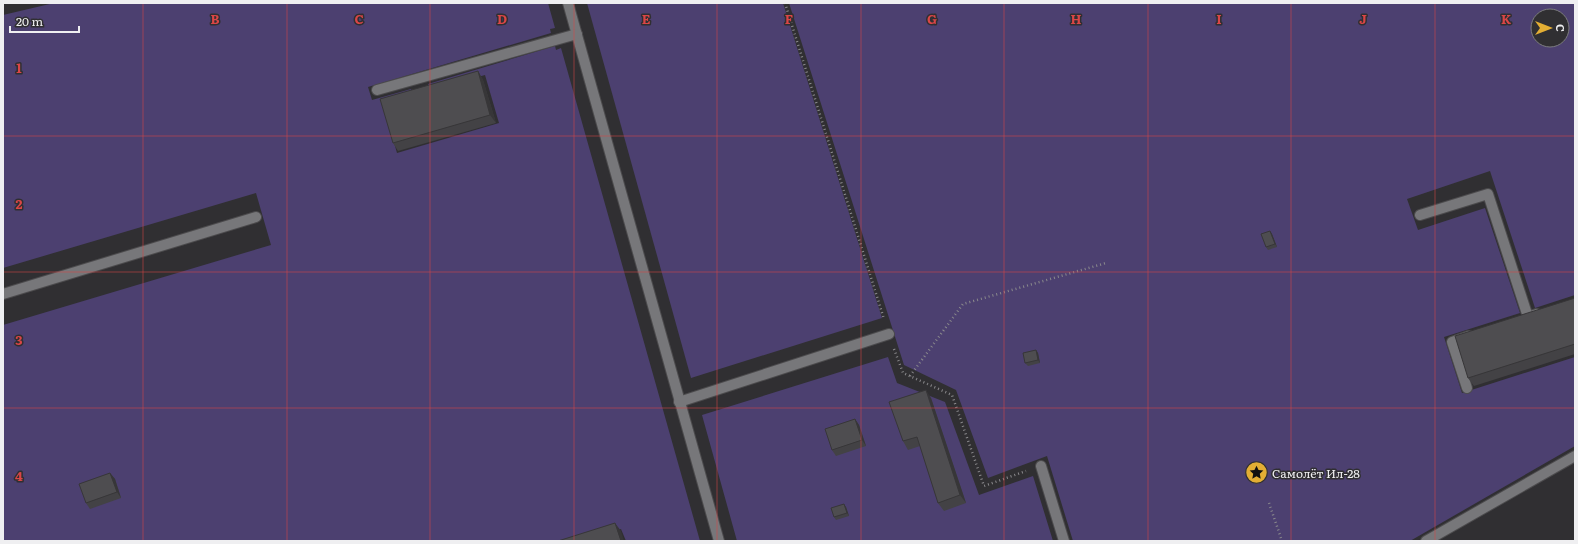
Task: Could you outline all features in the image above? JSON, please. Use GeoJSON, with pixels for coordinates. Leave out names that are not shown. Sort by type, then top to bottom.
{"type":"FeatureCollection","features":[{"type":"Feature","properties":{"kind":"lane"},"geometry":{"type":"LineString","coordinates":[[568,3],[719,541]]}},
{"type":"Feature","properties":{"kind":"lane"},"geometry":{"type":"LineString","coordinates":[[377,90],[577,34]]}},
{"type":"Feature","properties":{"kind":"lane"},"geometry":{"type":"LineString","coordinates":[[1420,215],[1488,194],[1525,318],[1548,310]]}},
{"type":"Feature","properties":{"kind":"lane"},"geometry":{"type":"LineString","coordinates":[[3,294],[256,217]]}},
{"type":"Feature","properties":{"kind":"lane"},"geometry":{"type":"LineString","coordinates":[[1467,388],[1452,342],[1480,333]]}},
{"type":"Feature","properties":{"kind":"lane"},"geometry":{"type":"LineString","coordinates":[[679,402],[889,334]]}},
{"type":"Feature","properties":{"kind":"lane"},"geometry":{"type":"LineString","coordinates":[[1426,541],[1575,456]]}},
{"type":"Feature","properties":{"kind":"lane"},"geometry":{"type":"LineString","coordinates":[[1041,466],[1064,541]]}},
{"type":"Feature","properties":{"kind":"path"},"geometry":{"type":"LineString","coordinates":[[785,3],[889,334],[903,373],[952,395],[984,486],[1041,466]]}},
{"type":"Feature","properties":{"kind":"path"},"geometry":{"type":"LineString","coordinates":[[910,376],[963,304],[1106,263]]}},
{"type":"Feature","properties":{"kind":"path"},"geometry":{"type":"LineString","coordinates":[[1269,503],[1282,541]]}},
{"type":"Feature","properties":{"kind":"shaded area"},"geometry":{"type":"Polygon","coordinates":[[[54,3],[548,3],[555,28],[550,29],[551,33],[368,87],[372,100],[411,89],[413,96],[383,105],[397,153],[499,123],[485,75],[429,91],[428,84],[555,46],[556,50],[561,48],[700,541],[626,541],[621,529],[583,541],[3,541],[3,325],[271,245],[256,193],[3,268],[3,15],[54,3]]]}},
{"type":"Feature","properties":{"kind":"shaded area"},"geometry":{"type":"Polygon","coordinates":[[[587,3],[783,3],[882,318],[691,378],[587,3]]]}},
{"type":"Feature","properties":{"kind":"shaded area"},"geometry":{"type":"Polygon","coordinates":[[[789,3],[1575,3],[1575,295],[1535,308],[1490,171],[1407,199],[1418,230],[1485,208],[1520,313],[1444,337],[1462,393],[1575,357],[1575,446],[1410,541],[1073,541],[1047,456],[988,478],[956,390],[904,365],[789,3]]]}},
{"type":"Feature","properties":{"kind":"shaded area"},"geometry":{"type":"Polygon","coordinates":[[[888,357],[897,383],[945,402],[979,495],[1033,476],[1053,541],[737,541],[702,415],[888,357]]]}},
{"type":"Feature","properties":{"kind":"building"},"geometry":{"type":"Polygon","coordinates":[[[478,71],[490,115],[393,143],[380,99],[478,71]]]}},
{"type":"Feature","properties":{"kind":"building"},"geometry":{"type":"Polygon","coordinates":[[[1270,231],[1275,244],[1266,247],[1261,234],[1270,231]]]}},
{"type":"Feature","properties":{"kind":"building"},"geometry":{"type":"Polygon","coordinates":[[[1575,298],[1575,344],[1468,378],[1455,336],[1575,298]]]}},
{"type":"Feature","properties":{"kind":"building"},"geometry":{"type":"Polygon","coordinates":[[[1036,350],[1038,360],[1025,363],[1023,353],[1036,350]]]}},
{"type":"Feature","properties":{"kind":"building"},"geometry":{"type":"Polygon","coordinates":[[[926,390],[960,495],[938,503],[917,437],[903,441],[889,402],[926,390]]]}},
{"type":"Feature","properties":{"kind":"building"},"geometry":{"type":"Polygon","coordinates":[[[855,419],[862,440],[832,450],[825,429],[855,419]]]}},
{"type":"Feature","properties":{"kind":"building"},"geometry":{"type":"Polygon","coordinates":[[[110,473],[117,492],[86,503],[79,484],[110,473]]]}},
{"type":"Feature","properties":{"kind":"building"},"geometry":{"type":"Polygon","coordinates":[[[844,504],[847,513],[834,517],[831,508],[844,504]]]}},
{"type":"Feature","properties":{"kind":"building"},"geometry":{"type":"Polygon","coordinates":[[[615,523],[621,541],[558,541],[615,523]]]}},
{"type":"Feature","properties":{"kind":"place","name":"Самолёт Ил-28"},"geometry":{"type":"Point","coordinates":[1256,473]}}]}
